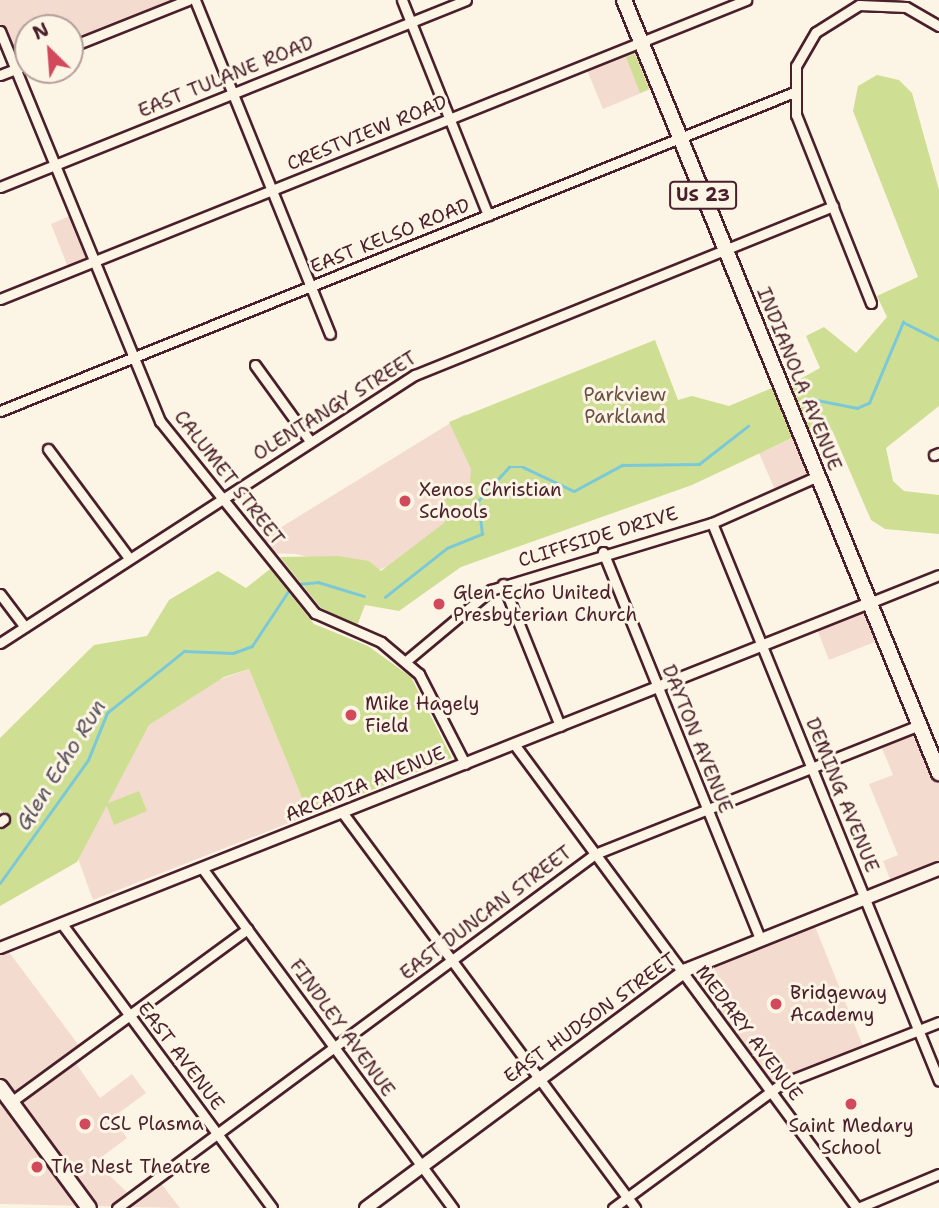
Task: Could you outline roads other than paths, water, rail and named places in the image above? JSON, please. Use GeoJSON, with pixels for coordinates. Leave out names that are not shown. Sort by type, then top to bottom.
{"type":"FeatureCollection","features":[{"type":"Feature","properties":{"kind":"main road","name":"INDIANOLA AVENUE"},"geometry":{"type":"LineString","coordinates":[[624,0],[939,774]]}},
{"type":"Feature","properties":{"kind":"main road","name":"EAST HUDSON STREET"},"geometry":{"type":"LineString","coordinates":[[366,1208],[682,972],[939,869]]}},
{"type":"Feature","properties":{"kind":"main road"},"geometry":{"type":"LineString","coordinates":[[0,1087],[6,1106],[89,1208]]}},
{"type":"Feature","properties":{"kind":"street"},"geometry":{"type":"LineString","coordinates":[[84,41],[188,0]]}},
{"type":"Feature","properties":{"kind":"street"},"geometry":{"type":"LineString","coordinates":[[195,0],[330,334]]}},
{"type":"Feature","properties":{"kind":"street"},"geometry":{"type":"LineString","coordinates":[[402,0],[488,215]]}},
{"type":"Feature","properties":{"kind":"street","name":"EAST TULANE ROAD"},"geometry":{"type":"LineString","coordinates":[[0,187],[466,0]]}},
{"type":"Feature","properties":{"kind":"street","name":"CRESTVIEW ROAD"},"geometry":{"type":"LineString","coordinates":[[0,299],[746,0]]}},
{"type":"Feature","properties":{"kind":"street"},"geometry":{"type":"LineString","coordinates":[[871,303],[792,93],[799,58],[816,32],[858,3],[906,7],[939,26]]}},
{"type":"Feature","properties":{"kind":"street","name":"CALUMET STREET"},"geometry":{"type":"LineString","coordinates":[[0,31],[14,66]]}},
{"type":"Feature","properties":{"kind":"street","name":"CALUMET STREET"},"geometry":{"type":"LineString","coordinates":[[21,84],[160,421],[221,499],[325,621],[381,642],[406,661],[436,698],[465,764]]}},
{"type":"Feature","properties":{"kind":"street","name":"EAST KELSO ROAD"},"geometry":{"type":"LineString","coordinates":[[0,411],[792,93]]}},
{"type":"Feature","properties":{"kind":"street","name":"OLENTANGY STREET"},"geometry":{"type":"LineString","coordinates":[[0,643],[310,440],[430,368],[833,206]]}},
{"type":"Feature","properties":{"kind":"street"},"geometry":{"type":"LineString","coordinates":[[255,365],[310,440]]}},
{"type":"Feature","properties":{"kind":"street"},"geometry":{"type":"LineString","coordinates":[[48,449],[129,558]]}},
{"type":"Feature","properties":{"kind":"street","name":"CLIFFSIDE DRIVE"},"geometry":{"type":"LineString","coordinates":[[406,661],[503,584],[603,552],[712,523],[818,476]]}},
{"type":"Feature","properties":{"kind":"street","name":"DEMING AVENUE"},"geometry":{"type":"LineString","coordinates":[[712,523],[939,1081]]}},
{"type":"Feature","properties":{"kind":"street","name":"DAYTON AVENUE"},"geometry":{"type":"LineString","coordinates":[[603,552],[760,939]]}},
{"type":"Feature","properties":{"kind":"street","name":"ARCADIA AVENUE"},"geometry":{"type":"LineString","coordinates":[[0,948],[939,575]]}},
{"type":"Feature","properties":{"kind":"street"},"geometry":{"type":"LineString","coordinates":[[503,584],[560,726]]}},
{"type":"Feature","properties":{"kind":"street"},"geometry":{"type":"LineString","coordinates":[[0,594],[25,627]]}},
{"type":"Feature","properties":{"kind":"street","name":"EAST DUNCAN STREET"},"geometry":{"type":"LineString","coordinates":[[117,1208],[595,854],[919,725]]}},
{"type":"Feature","properties":{"kind":"street","name":"MEDARY AVENUE"},"geometry":{"type":"LineString","coordinates":[[514,744],[858,1208]]}},
{"type":"Feature","properties":{"kind":"street"},"geometry":{"type":"LineString","coordinates":[[342,812],[635,1208]]}},
{"type":"Feature","properties":{"kind":"street","name":"FINDLEY AVENUE"},"geometry":{"type":"LineString","coordinates":[[202,868],[453,1208]]}},
{"type":"Feature","properties":{"kind":"street","name":"EAST AVENUE"},"geometry":{"type":"LineString","coordinates":[[62,924],[272,1208]]}},
{"type":"Feature","properties":{"kind":"street"},"geometry":{"type":"LineString","coordinates":[[6,1106],[247,929]]}},
{"type":"Feature","properties":{"kind":"street"},"geometry":{"type":"LineString","coordinates":[[613,1208],[770,1091],[939,1022]]}},
{"type":"Feature","properties":{"kind":"street"},"geometry":{"type":"LineString","coordinates":[[858,1208],[939,1174]]}},
{"type":"Feature","properties":{"kind":"waterway","name":"Glen Echo Run"},"geometry":{"type":"LineString","coordinates":[[807,398],[857,408],[869,403],[903,322],[939,340]]}},
{"type":"Feature","properties":{"kind":"waterway","name":"Glen Echo Run"},"geometry":{"type":"LineString","coordinates":[[385,597],[447,548],[482,534],[478,501],[509,467],[523,467],[574,491],[622,465],[699,464],[748,426]]}},
{"type":"Feature","properties":{"kind":"waterway","name":"Glen Echo Run"},"geometry":{"type":"LineString","coordinates":[[297,584],[318,582],[364,596]]}},
{"type":"Feature","properties":{"kind":"waterway","name":"Glen Echo Run"},"geometry":{"type":"LineString","coordinates":[[0,883],[88,760],[107,713],[184,651],[233,653],[252,646],[291,587]]}},
{"type":"Feature","properties":{"kind":"place","name":"Xenos Christian Schools"},"geometry":{"type":"Point","coordinates":[405,501]}},
{"type":"Feature","properties":{"kind":"place","name":"Glen Echo United Presbyterian Church"},"geometry":{"type":"Point","coordinates":[439,604]}},
{"type":"Feature","properties":{"kind":"place","name":"Mike Hagely Field"},"geometry":{"type":"Point","coordinates":[351,715]}},
{"type":"Feature","properties":{"kind":"place","name":"Bridgeway Academy"},"geometry":{"type":"Point","coordinates":[776,1004]}},
{"type":"Feature","properties":{"kind":"place","name":"Saint Medary School"},"geometry":{"type":"Point","coordinates":[851,1104]}},
{"type":"Feature","properties":{"kind":"place","name":"CSL Plasma"},"geometry":{"type":"Point","coordinates":[85,1124]}},
{"type":"Feature","properties":{"kind":"place","name":"The Nest Theatre"},"geometry":{"type":"Point","coordinates":[37,1167]}},
{"type":"Feature","properties":{"kind":"park label","name":"Parkview Parkland"},"geometry":{"type":"Point","coordinates":[625,406]}}]}
